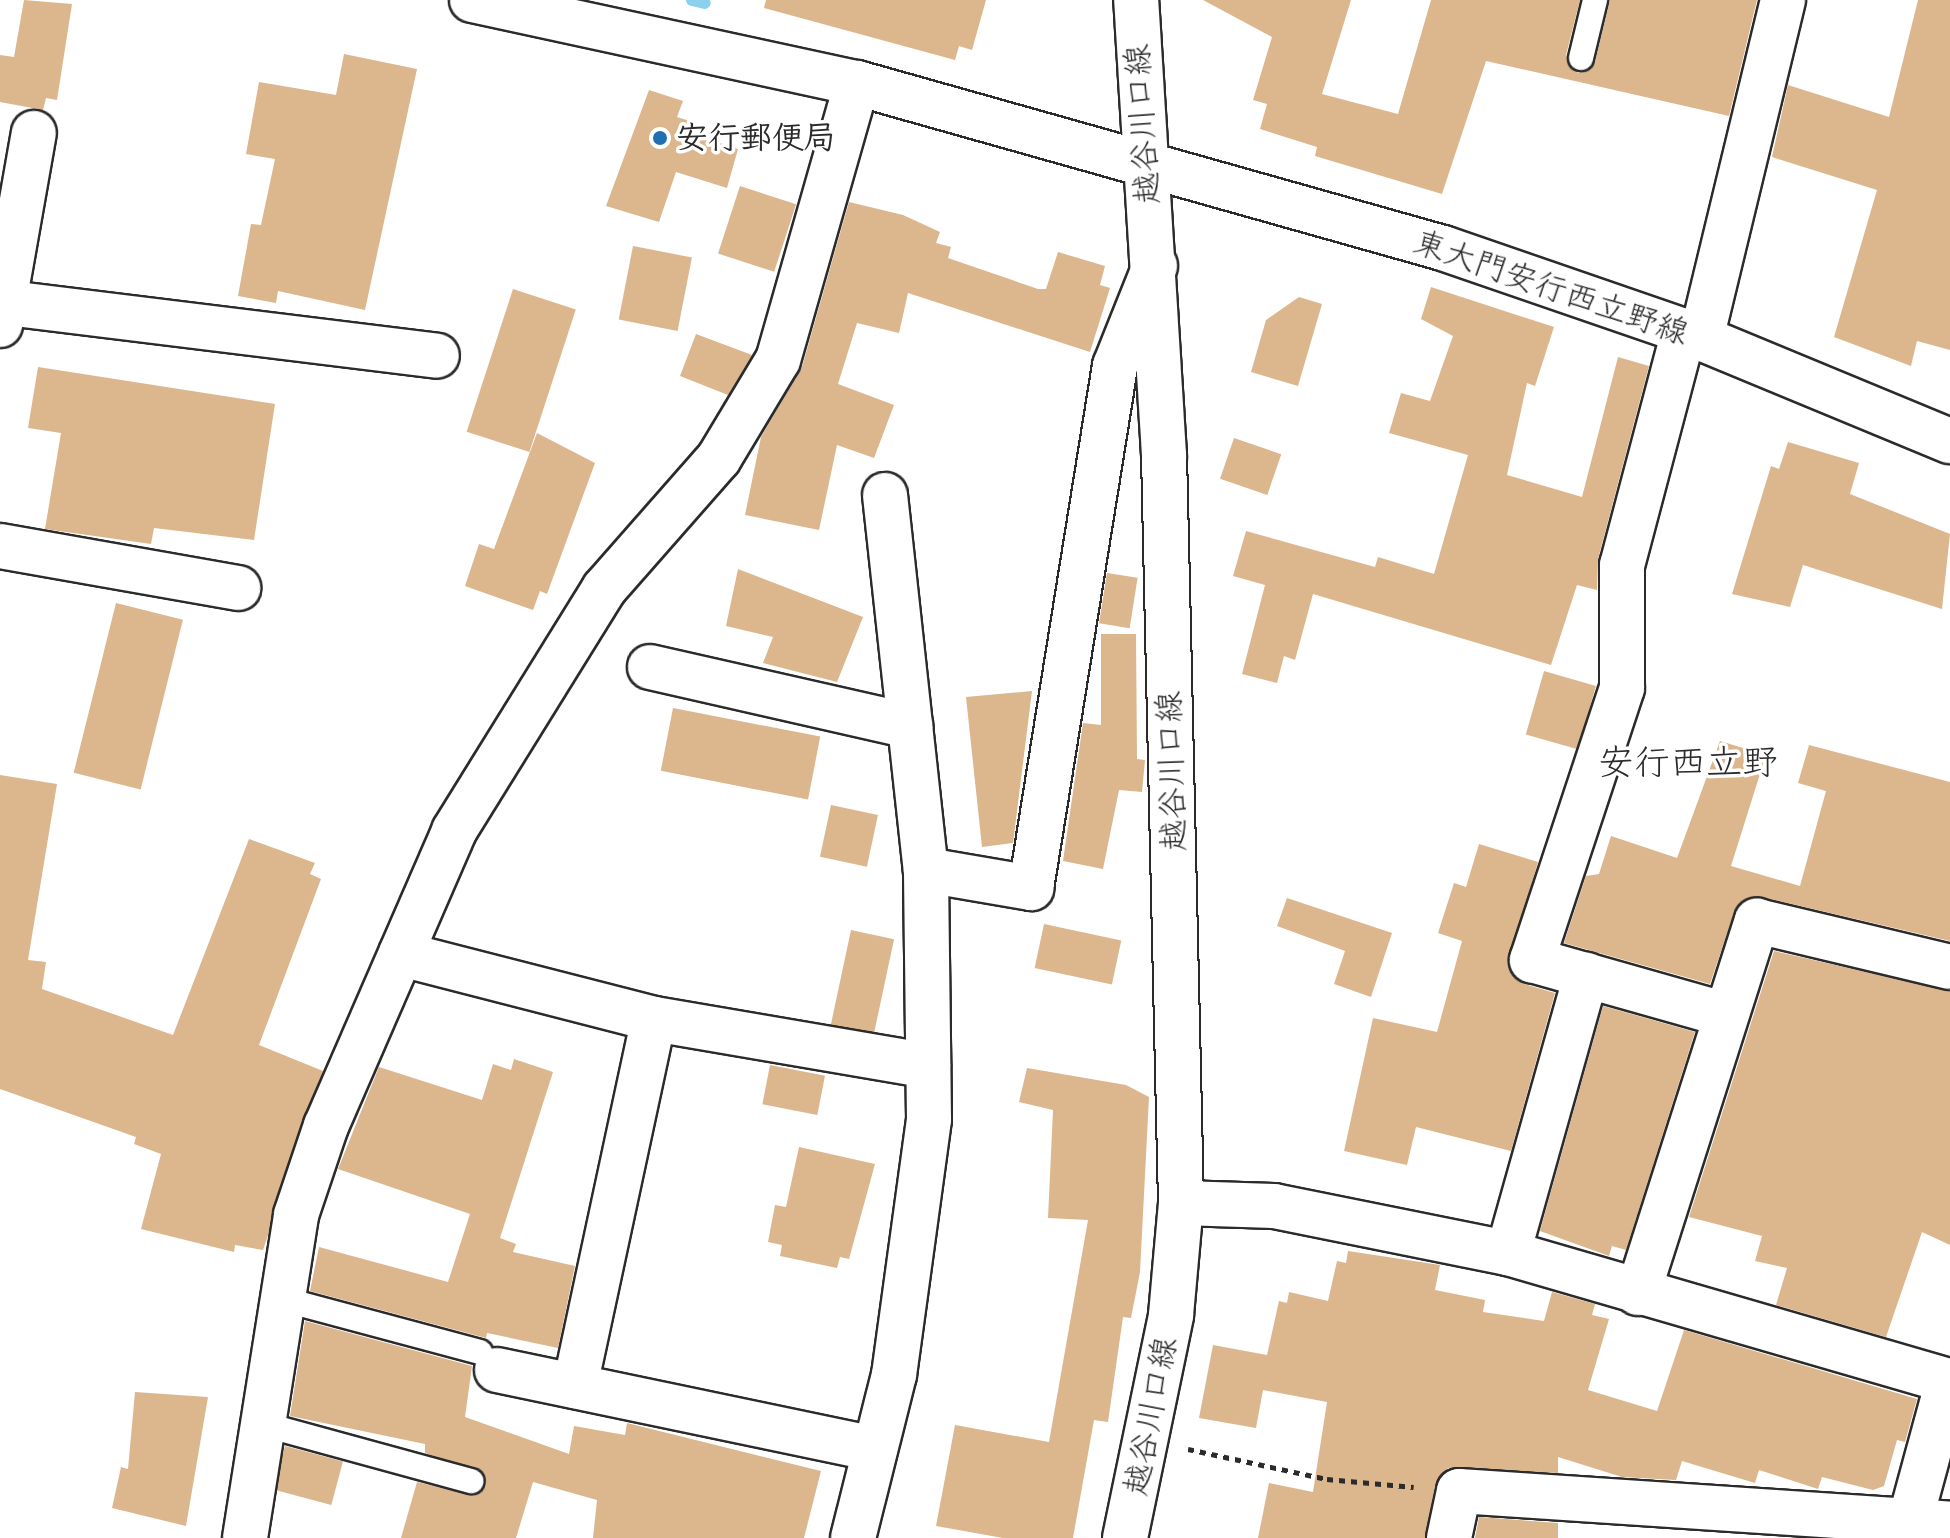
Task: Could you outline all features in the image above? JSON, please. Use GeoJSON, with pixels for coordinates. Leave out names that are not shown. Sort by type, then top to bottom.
{"type":"FeatureCollection","features":[{"type":"Feature","properties":{"kind":"street","name":"東大門安行西立野線"},"geometry":{"type":"LineString","coordinates":[[472,0],[539,7],[857,83],[1443,248],[1692,335],[1950,441]]}},
{"type":"Feature","properties":{"kind":"street","name":"越谷川口線"},"geometry":{"type":"LineString","coordinates":[[1125,1538],[1147,1440],[1181,1203],[1155,266],[1142,163],[1136,0]]}},
{"type":"Feature","properties":{"kind":"street"},"geometry":{"type":"LineString","coordinates":[[1723,1014],[1532,960],[1622,688],[1622,565],[1692,335],[1783,0]]}},
{"type":"Feature","properties":{"kind":"street"},"geometry":{"type":"LineString","coordinates":[[245,1538],[266,1425],[296,1215],[326,1126],[454,831],[604,589],[719,458],[778,360],[857,83]]}},
{"type":"Feature","properties":{"kind":"street"},"geometry":{"type":"LineString","coordinates":[[34,133],[1,310],[437,356]]}},
{"type":"Feature","properties":{"kind":"street"},"geometry":{"type":"LineString","coordinates":[[926,870],[1031,888],[1115,366],[1155,266]]}},
{"type":"Feature","properties":{"kind":"street"},"geometry":{"type":"LineString","coordinates":[[853,1538],[896,1360],[929,1119],[926,870],[885,495]]}},
{"type":"Feature","properties":{"kind":"street"},"geometry":{"type":"LineString","coordinates":[[0,546],[238,588]]}},
{"type":"Feature","properties":{"kind":"street"},"geometry":{"type":"LineString","coordinates":[[650,667],[910,726]]}},
{"type":"Feature","properties":{"kind":"street"},"geometry":{"type":"LineString","coordinates":[[1638,1293],[1723,1014],[1757,921],[1950,967]]}},
{"type":"Feature","properties":{"kind":"street"},"geometry":{"type":"LineString","coordinates":[[401,954],[654,1019],[928,1066]]}},
{"type":"Feature","properties":{"kind":"street"},"geometry":{"type":"LineString","coordinates":[[1508,1253],[1586,975]]}},
{"type":"Feature","properties":{"kind":"street"},"geometry":{"type":"LineString","coordinates":[[575,1386],[654,1019]]}},
{"type":"Feature","properties":{"kind":"street"},"geometry":{"type":"LineString","coordinates":[[1181,1203],[1274,1206],[1508,1253],[1948,1381],[1930,1523],[1693,1524],[1459,1491],[1449,1538]]}},
{"type":"Feature","properties":{"kind":"street"},"geometry":{"type":"LineString","coordinates":[[488,1361],[575,1386],[875,1449]]}},
{"type":"Feature","properties":{"kind":"lane"},"geometry":{"type":"LineString","coordinates":[[1581,58],[1595,0]]}},
{"type":"Feature","properties":{"kind":"lane"},"geometry":{"type":"LineString","coordinates":[[282,1299],[488,1361]]}},
{"type":"Feature","properties":{"kind":"lane"},"geometry":{"type":"LineString","coordinates":[[266,1425],[471,1481]]}},
{"type":"Feature","properties":{"kind":"path"},"geometry":{"type":"LineString","coordinates":[[1147,1440],[1327,1479],[1459,1491]]}},
{"type":"Feature","properties":{"kind":"building"},"geometry":{"type":"Polygon","coordinates":[[[24,0],[72,4],[57,100],[46,98],[43,110],[0,102],[0,55],[14,57],[24,0]]]}},
{"type":"Feature","properties":{"kind":"building"},"geometry":{"type":"Polygon","coordinates":[[[766,0],[986,0],[972,50],[959,46],[955,60],[764,8],[766,0]]]}},
{"type":"Feature","properties":{"kind":"building"},"geometry":{"type":"Polygon","coordinates":[[[1203,0],[1351,0],[1322,94],[1398,114],[1431,0],[1580,0],[1566,55],[1578,73],[1595,62],[1610,0],[1757,0],[1729,116],[1486,61],[1442,194],[1315,156],[1317,147],[1260,129],[1267,104],[1253,100],[1272,37],[1203,0]]]}},
{"type":"Feature","properties":{"kind":"building"},"geometry":{"type":"Polygon","coordinates":[[[1918,0],[1950,0],[1950,350],[1917,341],[1911,366],[1834,337],[1877,190],[1772,157],[1788,85],[1889,117],[1918,0]]]}},
{"type":"Feature","properties":{"kind":"building"},"geometry":{"type":"Polygon","coordinates":[[[344,54],[417,69],[365,310],[278,291],[276,303],[238,296],[251,224],[261,225],[275,159],[246,154],[259,82],[336,95],[344,54]]]}},
{"type":"Feature","properties":{"kind":"building"},"geometry":{"type":"Polygon","coordinates":[[[649,90],[683,101],[677,117],[693,122],[689,133],[738,149],[727,188],[676,172],[659,222],[606,206],[649,90]]]}},
{"type":"Feature","properties":{"kind":"building"},"geometry":{"type":"Polygon","coordinates":[[[740,186],[796,204],[774,272],[718,254],[740,186]]]}},
{"type":"Feature","properties":{"kind":"building"},"geometry":{"type":"Polygon","coordinates":[[[849,202],[903,215],[940,232],[936,243],[951,247],[948,258],[1038,289],[1046,289],[1058,252],[1105,266],[1100,285],[1110,288],[1090,352],[908,293],[899,333],[857,323],[838,384],[894,405],[874,458],[837,445],[819,530],[745,515],[761,437],[802,367],[849,202]]]}},
{"type":"Feature","properties":{"kind":"building"},"geometry":{"type":"Polygon","coordinates":[[[633,246],[692,257],[678,331],[619,320],[633,246]]]}},
{"type":"Feature","properties":{"kind":"building"},"geometry":{"type":"Polygon","coordinates":[[[1431,287],[1554,327],[1535,386],[1527,383],[1507,475],[1582,497],[1618,357],[1649,366],[1598,559],[1597,590],[1577,585],[1551,665],[1313,594],[1295,660],[1284,656],[1277,683],[1242,674],[1265,585],[1233,576],[1246,531],[1375,567],[1378,557],[1434,574],[1468,455],[1389,433],[1401,393],[1430,401],[1453,336],[1421,319],[1431,287]]]}},
{"type":"Feature","properties":{"kind":"building"},"geometry":{"type":"Polygon","coordinates":[[[513,289],[576,309],[529,452],[467,432],[513,289]]]}},
{"type":"Feature","properties":{"kind":"building"},"geometry":{"type":"Polygon","coordinates":[[[1299,297],[1322,304],[1298,386],[1251,372],[1266,320],[1299,297]]]}},
{"type":"Feature","properties":{"kind":"building"},"geometry":{"type":"Polygon","coordinates":[[[696,334],[752,355],[728,395],[680,376],[696,334]]]}},
{"type":"Feature","properties":{"kind":"building"},"geometry":{"type":"Polygon","coordinates":[[[38,367],[275,404],[254,540],[154,528],[151,544],[45,529],[61,433],[28,428],[38,367]]]}},
{"type":"Feature","properties":{"kind":"building"},"geometry":{"type":"Polygon","coordinates":[[[537,433],[595,463],[547,594],[540,591],[533,610],[465,586],[479,544],[494,549],[537,433]]]}},
{"type":"Feature","properties":{"kind":"building"},"geometry":{"type":"Polygon","coordinates":[[[1234,438],[1281,454],[1267,495],[1220,479],[1234,438]]]}},
{"type":"Feature","properties":{"kind":"building"},"geometry":{"type":"Polygon","coordinates":[[[1788,442],[1859,463],[1850,494],[1950,534],[1942,609],[1803,565],[1790,607],[1732,594],[1771,466],[1779,469],[1788,442]]]}},
{"type":"Feature","properties":{"kind":"building"},"geometry":{"type":"Polygon","coordinates":[[[738,569],[863,617],[837,682],[763,663],[773,637],[726,626],[738,569]]]}},
{"type":"Feature","properties":{"kind":"building"},"geometry":{"type":"Polygon","coordinates":[[[1107,573],[1138,578],[1130,628],[1099,623],[1107,573]]]}},
{"type":"Feature","properties":{"kind":"building"},"geometry":{"type":"Polygon","coordinates":[[[116,603],[183,620],[141,789],[74,773],[116,603]]]}},
{"type":"Feature","properties":{"kind":"building"},"geometry":{"type":"Polygon","coordinates":[[[1101,634],[1136,634],[1137,759],[1145,760],[1142,792],[1119,790],[1103,869],[1063,861],[1083,723],[1101,725],[1101,634]]]}},
{"type":"Feature","properties":{"kind":"building"},"geometry":{"type":"Polygon","coordinates":[[[1544,671],[1596,686],[1578,749],[1526,734],[1544,671]]]}},
{"type":"Feature","properties":{"kind":"building"},"geometry":{"type":"Polygon","coordinates":[[[1032,691],[1013,843],[982,847],[966,697],[1032,691]]]}},
{"type":"Feature","properties":{"kind":"building"},"geometry":{"type":"Polygon","coordinates":[[[673,708],[820,737],[808,799],[661,771],[673,708]]]}},
{"type":"Feature","properties":{"kind":"building"},"geometry":{"type":"Polygon","coordinates":[[[1720,741],[1766,755],[1731,866],[1800,886],[1826,791],[1798,783],[1809,745],[1950,782],[1950,941],[1762,897],[1734,913],[1710,984],[1564,943],[1586,876],[1599,874],[1611,836],[1677,858],[1720,741]]]}},
{"type":"Feature","properties":{"kind":"building"},"geometry":{"type":"Polygon","coordinates":[[[0,775],[57,784],[28,960],[46,962],[42,989],[173,1035],[249,839],[315,863],[310,874],[321,879],[259,1045],[323,1071],[263,1250],[235,1245],[234,1252],[141,1229],[161,1154],[134,1144],[136,1137],[0,1089],[0,775]]]}},
{"type":"Feature","properties":{"kind":"building"},"geometry":{"type":"Polygon","coordinates":[[[831,805],[878,815],[867,867],[820,857],[831,805]]]}},
{"type":"Feature","properties":{"kind":"building"},"geometry":{"type":"Polygon","coordinates":[[[1479,844],[1538,862],[1508,965],[1524,984],[1555,993],[1511,1151],[1416,1127],[1407,1165],[1344,1151],[1373,1018],[1437,1032],[1462,941],[1438,933],[1454,883],[1466,887],[1479,844]]]}},
{"type":"Feature","properties":{"kind":"building"},"geometry":{"type":"Polygon","coordinates":[[[1287,898],[1392,933],[1371,997],[1334,984],[1345,951],[1277,926],[1287,898]]]}},
{"type":"Feature","properties":{"kind":"building"},"geometry":{"type":"Polygon","coordinates":[[[1044,924],[1121,940],[1112,984],[1035,968],[1044,924]]]}},
{"type":"Feature","properties":{"kind":"building"},"geometry":{"type":"Polygon","coordinates":[[[851,930],[894,939],[874,1034],[831,1025],[851,930]]]}},
{"type":"Feature","properties":{"kind":"building"},"geometry":{"type":"Polygon","coordinates":[[[1774,951],[1950,991],[1950,1245],[1922,1232],[1886,1337],[1776,1305],[1787,1268],[1755,1261],[1762,1236],[1689,1217],[1774,951]]]}},
{"type":"Feature","properties":{"kind":"building"},"geometry":{"type":"Polygon","coordinates":[[[1603,1006],[1695,1032],[1626,1250],[1612,1246],[1609,1256],[1540,1231],[1603,1006]]]}},
{"type":"Feature","properties":{"kind":"building"},"geometry":{"type":"Polygon","coordinates":[[[514,1059],[553,1072],[500,1238],[516,1244],[513,1252],[575,1266],[558,1348],[487,1333],[486,1338],[310,1291],[319,1247],[448,1282],[470,1214],[338,1169],[379,1067],[482,1100],[493,1064],[511,1070],[514,1059]]]}},
{"type":"Feature","properties":{"kind":"building"},"geometry":{"type":"Polygon","coordinates":[[[770,1065],[825,1076],[817,1115],[762,1104],[770,1065]]]}},
{"type":"Feature","properties":{"kind":"building"},"geometry":{"type":"Polygon","coordinates":[[[1027,1068],[1126,1085],[1149,1097],[1140,1272],[1131,1318],[1123,1317],[1108,1422],[1094,1420],[1073,1538],[1003,1538],[936,1526],[955,1425],[1049,1442],[1088,1220],[1048,1218],[1053,1110],[1019,1102],[1027,1068]]]}},
{"type":"Feature","properties":{"kind":"building"},"geometry":{"type":"Polygon","coordinates":[[[799,1147],[875,1164],[849,1259],[840,1257],[837,1268],[780,1256],[782,1245],[768,1242],[775,1205],[786,1207],[799,1147]]]}},
{"type":"Feature","properties":{"kind":"building"},"geometry":{"type":"Polygon","coordinates":[[[1348,1251],[1440,1265],[1435,1290],[1485,1300],[1483,1312],[1544,1321],[1552,1292],[1595,1304],[1592,1315],[1609,1319],[1588,1390],[1657,1411],[1684,1330],[1917,1399],[1905,1442],[1897,1440],[1884,1486],[1873,1490],[1822,1477],[1818,1489],[1759,1470],[1755,1483],[1682,1461],[1676,1480],[1622,1477],[1558,1457],[1558,1473],[1448,1468],[1435,1486],[1425,1538],[1258,1538],[1269,1483],[1313,1492],[1327,1402],[1263,1390],[1256,1428],[1199,1418],[1213,1345],[1267,1355],[1279,1301],[1287,1303],[1289,1292],[1328,1301],[1337,1261],[1346,1263],[1348,1251]]]}},
{"type":"Feature","properties":{"kind":"building"},"geometry":{"type":"Polygon","coordinates":[[[305,1321],[472,1366],[465,1417],[569,1454],[574,1426],[625,1435],[627,1423],[821,1471],[804,1538],[593,1538],[597,1500],[533,1482],[516,1538],[401,1538],[417,1482],[474,1496],[485,1476],[425,1453],[425,1444],[290,1416],[305,1321]]]}},
{"type":"Feature","properties":{"kind":"building"},"geometry":{"type":"Polygon","coordinates":[[[135,1392],[208,1397],[186,1526],[112,1508],[121,1467],[128,1469],[135,1392]]]}},
{"type":"Feature","properties":{"kind":"building"},"geometry":{"type":"Polygon","coordinates":[[[285,1446],[343,1462],[331,1505],[273,1489],[285,1446]]]}},
{"type":"Feature","properties":{"kind":"building"},"geometry":{"type":"Polygon","coordinates":[[[1479,1517],[1558,1523],[1558,1538],[1475,1538],[1479,1517]]]}},
{"type":"Feature","properties":{"kind":"waterway"},"geometry":{"type":"LineString","coordinates":[[692,0],[705,3]]}},
{"type":"Feature","properties":{"kind":"place","name":"安行郵便局"},"geometry":{"type":"Point","coordinates":[660,138]}},
{"type":"Feature","properties":{"kind":"district","name":"安行西立野"},"geometry":{"type":"Point","coordinates":[1688,763]}}]}
